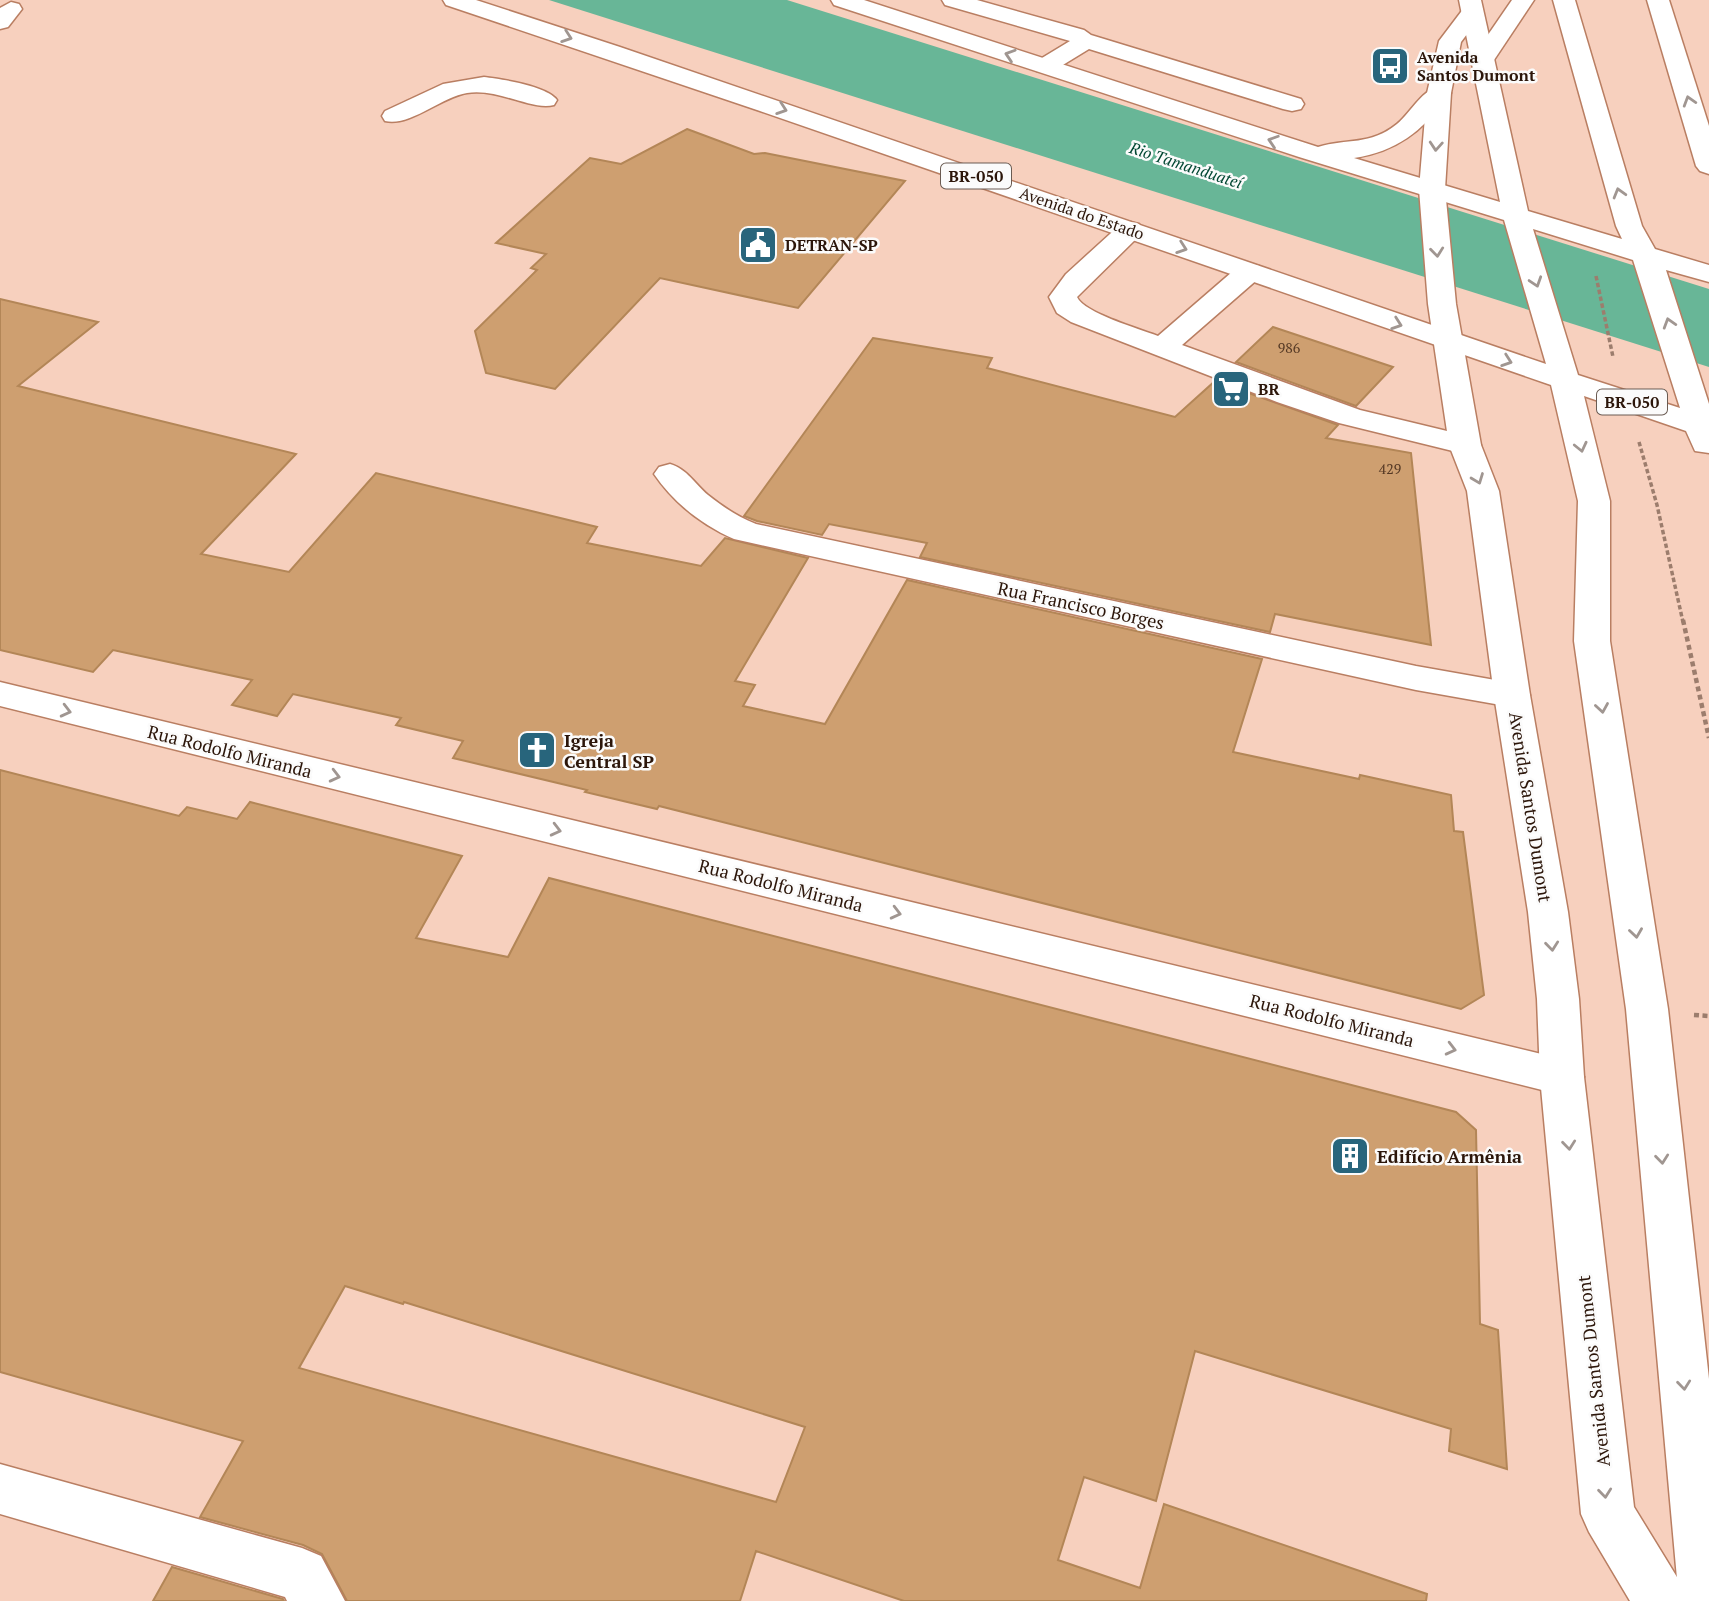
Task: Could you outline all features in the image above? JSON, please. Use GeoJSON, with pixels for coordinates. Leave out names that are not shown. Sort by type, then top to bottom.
{"type":"FeatureCollection","features":[{"type":"Feature","properties":{"kind":"main road","name":"Avenida do Estado"},"geometry":{"type":"LineString","coordinates":[[454,0],[840,129],[1449,341],[1560,361],[1626,400],[1705,435]]}},
{"type":"Feature","properties":{"kind":"main road"},"geometry":{"type":"LineString","coordinates":[[842,0],[1432,195],[1649,262],[1709,274]]}},
{"type":"Feature","properties":{"kind":"main road"},"geometry":{"type":"LineString","coordinates":[[953,0],[1076,35],[1083,40],[1292,104]]}},
{"type":"Feature","properties":{"kind":"main road"},"geometry":{"type":"LineString","coordinates":[[1482,61],[1523,0]]}},
{"type":"Feature","properties":{"kind":"main road"},"geometry":{"type":"LineString","coordinates":[[1564,0],[1629,226],[1649,262],[1705,435]]}},
{"type":"Feature","properties":{"kind":"main road"},"geometry":{"type":"LineString","coordinates":[[1658,0],[1709,166]]}},
{"type":"Feature","properties":{"kind":"main road","name":"Avenida Santos Dumont"},"geometry":{"type":"LineString","coordinates":[[1471,7],[1517,220],[1560,361],[1594,501],[1592,641],[1647,1009],[1706,1601]]}},
{"type":"Feature","properties":{"kind":"main road","name":"Avenida Santos Dumont"},"geometry":{"type":"LineString","coordinates":[[1471,7],[1450,41],[1439,93],[1432,195],[1442,304],[1465,444],[1483,491],[1512,695],[1548,912],[1558,999],[1562,1077],[1608,1514],[1661,1601]]}},
{"type":"Feature","properties":{"kind":"main road"},"geometry":{"type":"LineString","coordinates":[[1045,66],[1080,45],[1083,40]]}},
{"type":"Feature","properties":{"kind":"main road"},"geometry":{"type":"LineString","coordinates":[[394,116],[440,92],[472,83],[511,88],[545,100]]}},
{"type":"Feature","properties":{"kind":"main road"},"geometry":{"type":"LineString","coordinates":[[1308,152],[1358,150],[1396,139],[1426,111],[1439,93]]}},
{"type":"Feature","properties":{"kind":"main road"},"geometry":{"type":"LineString","coordinates":[[1129,230],[1063,297],[1067,307],[1081,316],[1287,396],[1350,417],[1465,444]]}},
{"type":"Feature","properties":{"kind":"main road"},"geometry":{"type":"LineString","coordinates":[[1162,347],[1249,272]]}},
{"type":"Feature","properties":{"kind":"main road","name":"Rua Francisco Borges"},"geometry":{"type":"LineString","coordinates":[[670,474],[688,497],[728,523],[746,531],[1416,678],[1512,695]]}},
{"type":"Feature","properties":{"kind":"main road","name":"Rua Rodolfo Miranda"},"geometry":{"type":"LineString","coordinates":[[0,694],[1562,1077]]}},
{"type":"Feature","properties":{"kind":"main road"},"geometry":{"type":"LineString","coordinates":[[0,1489],[302,1575],[317,1601]]}},
{"type":"Feature","properties":{"kind":"path"},"geometry":{"type":"LineString","coordinates":[[1595,275],[1612,356],[1657,505],[1709,738]]}},
{"type":"Feature","properties":{"kind":"water","name":"Rio Tamanduateí"},"geometry":{"type":"Polygon","coordinates":[[[549,0],[787,0],[1709,289],[1709,367],[549,0]]]}},
{"type":"Feature","properties":{"kind":"building"},"geometry":{"type":"Polygon","coordinates":[[[687,129],[754,154],[765,153],[905,181],[798,308],[660,278],[555,389],[486,373],[475,331],[537,270],[531,268],[546,254],[496,243],[590,158],[621,164],[687,129]]]}},
{"type":"Feature","properties":{"kind":"building"},"geometry":{"type":"Polygon","coordinates":[[[0,299],[98,322],[18,386],[296,454],[201,554],[289,572],[376,473],[597,527],[587,543],[701,566],[725,538],[808,558],[735,681],[755,685],[743,706],[825,724],[907,580],[1262,659],[1233,752],[1359,779],[1360,775],[1451,795],[1454,831],[1463,832],[1484,995],[1461,1009],[659,806],[657,809],[585,792],[587,790],[453,758],[463,741],[396,725],[401,718],[293,694],[277,716],[232,705],[252,680],[113,650],[93,672],[0,650],[0,299]]]}},
{"type":"Feature","properties":{"kind":"building","name":"BR"},"geometry":{"type":"Polygon","coordinates":[[[1273,327],[1393,367],[1356,406],[1236,362],[1273,327]]]}},
{"type":"Feature","properties":{"kind":"building"},"geometry":{"type":"Polygon","coordinates":[[[873,338],[992,358],[987,368],[1175,417],[1215,381],[1338,425],[1326,438],[1411,453],[1431,645],[1275,614],[1270,632],[920,557],[927,543],[829,524],[822,535],[744,516],[873,338]]]}},
{"type":"Feature","properties":{"kind":"building"},"geometry":{"type":"Polygon","coordinates":[[[0,770],[179,816],[187,807],[237,819],[250,802],[462,856],[416,938],[508,957],[549,878],[1456,1112],[1476,1130],[1480,1324],[1498,1330],[1507,1469],[1449,1451],[1451,1429],[1195,1351],[1156,1501],[1084,1477],[1058,1560],[1140,1588],[1164,1504],[1427,1594],[1426,1601],[904,1601],[756,1551],[740,1601],[347,1601],[322,1554],[303,1545],[200,1517],[243,1441],[0,1372],[0,770]],[[345,1286],[299,1368],[776,1502],[805,1427],[404,1302],[403,1304],[345,1286]]]}},
{"type":"Feature","properties":{"kind":"building"},"geometry":{"type":"Polygon","coordinates":[[[172,1567],[283,1599],[284,1601],[153,1601],[172,1567]]]}},
{"type":"Feature","properties":{"kind":"place","name":"Avenida Santos Dumont"},"geometry":{"type":"Point","coordinates":[1390,66]}},
{"type":"Feature","properties":{"kind":"place","name":"DETRAN-SP"},"geometry":{"type":"Point","coordinates":[758,245]}},
{"type":"Feature","properties":{"kind":"place","name":"BR"},"geometry":{"type":"Point","coordinates":[1231,389]}},
{"type":"Feature","properties":{"kind":"place","name":"Igreja Central SP"},"geometry":{"type":"Point","coordinates":[537,750]}},
{"type":"Feature","properties":{"kind":"place","name":"Edifício Armênia"},"geometry":{"type":"Point","coordinates":[1350,1156]}}]}
